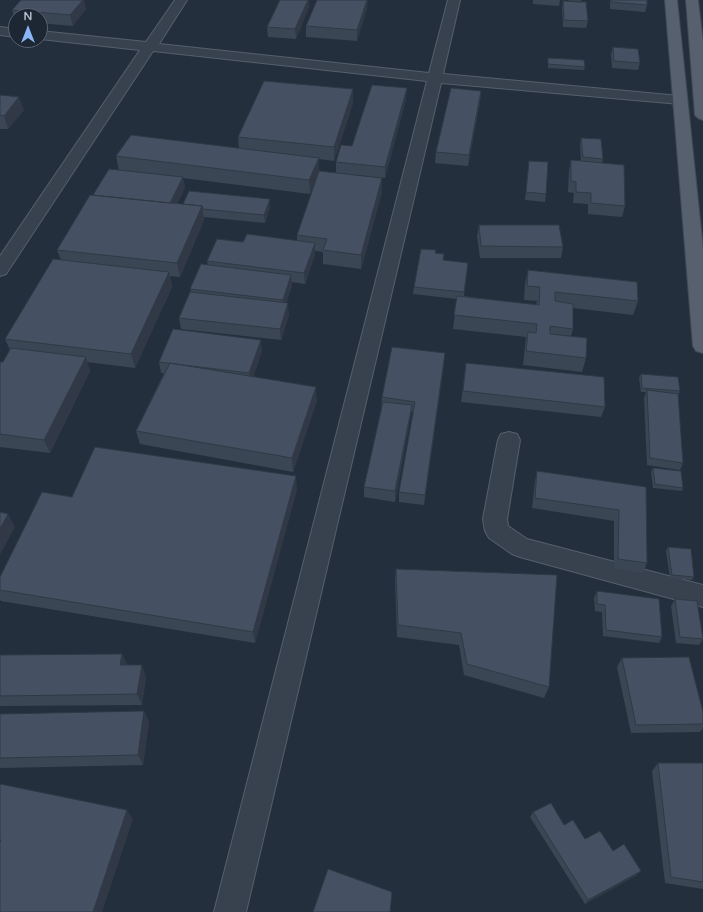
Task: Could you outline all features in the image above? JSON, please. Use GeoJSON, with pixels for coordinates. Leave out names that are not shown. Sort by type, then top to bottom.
{"type":"FeatureCollection","features":[{"type":"Feature","properties":{"kind":"main road"},"geometry":{"type":"LineString","coordinates":[[671,0],[703,346]]}},
{"type":"Feature","properties":{"kind":"main road"},"geometry":{"type":"LineString","coordinates":[[680,106],[703,109],[692,0]]}},
{"type":"Feature","properties":{"kind":"lane"},"geometry":{"type":"LineString","coordinates":[[0,270],[181,0]]}},
{"type":"Feature","properties":{"kind":"lane"},"geometry":{"type":"LineString","coordinates":[[230,912],[454,0]]}},
{"type":"Feature","properties":{"kind":"lane"},"geometry":{"type":"LineString","coordinates":[[48,36],[680,106]]}},
{"type":"Feature","properties":{"kind":"lane"},"geometry":{"type":"LineString","coordinates":[[509,440],[496,519],[497,532],[520,547],[703,596]]}},
{"type":"Feature","properties":{"kind":"building"},"geometry":{"type":"Polygon","coordinates":[[[21,0],[83,0],[70,15],[48,13],[48,8],[14,8],[21,0]]]}},
{"type":"Feature","properties":{"kind":"building"},"geometry":{"type":"Polygon","coordinates":[[[280,0],[308,0],[295,29],[267,27],[280,0]]]}},
{"type":"Feature","properties":{"kind":"building"},"geometry":{"type":"Polygon","coordinates":[[[317,0],[367,0],[357,30],[306,26],[317,0]]]}},
{"type":"Feature","properties":{"kind":"building"},"geometry":{"type":"Polygon","coordinates":[[[581,0],[582,2],[569,1],[581,0]]]}},
{"type":"Feature","properties":{"kind":"building"},"geometry":{"type":"Polygon","coordinates":[[[611,0],[647,0],[647,5],[611,2],[611,0]]]}},
{"type":"Feature","properties":{"kind":"building"},"geometry":{"type":"Polygon","coordinates":[[[563,1],[586,2],[588,21],[564,20],[563,1]]]}},
{"type":"Feature","properties":{"kind":"building"},"geometry":{"type":"Polygon","coordinates":[[[613,47],[638,49],[640,63],[614,61],[613,47]]]}},
{"type":"Feature","properties":{"kind":"building"},"geometry":{"type":"Polygon","coordinates":[[[548,58],[584,60],[585,67],[548,64],[548,58]]]}},
{"type":"Feature","properties":{"kind":"building"},"geometry":{"type":"Polygon","coordinates":[[[264,81],[353,89],[334,147],[238,137],[264,81]]]}},
{"type":"Feature","properties":{"kind":"building"},"geometry":{"type":"Polygon","coordinates":[[[372,85],[407,88],[385,167],[336,162],[341,145],[352,146],[372,85]]]}},
{"type":"Feature","properties":{"kind":"building"},"geometry":{"type":"Polygon","coordinates":[[[451,88],[481,91],[469,155],[436,152],[451,88]]]}},
{"type":"Feature","properties":{"kind":"building"},"geometry":{"type":"Polygon","coordinates":[[[0,95],[19,97],[4,116],[0,115],[0,95]]]}},
{"type":"Feature","properties":{"kind":"building"},"geometry":{"type":"Polygon","coordinates":[[[131,135],[319,158],[309,180],[116,156],[131,135]]]}},
{"type":"Feature","properties":{"kind":"building"},"geometry":{"type":"Polygon","coordinates":[[[581,138],[601,139],[603,159],[583,157],[581,138]]]}},
{"type":"Feature","properties":{"kind":"building"},"geometry":{"type":"Polygon","coordinates":[[[571,160],[624,165],[625,206],[591,203],[591,193],[576,192],[576,182],[571,181],[571,160]]]}},
{"type":"Feature","properties":{"kind":"building"},"geometry":{"type":"Polygon","coordinates":[[[529,161],[548,162],[546,194],[526,192],[529,161]]]}},
{"type":"Feature","properties":{"kind":"building"},"geometry":{"type":"Polygon","coordinates":[[[109,169],[183,177],[170,203],[93,195],[109,169]]]}},
{"type":"Feature","properties":{"kind":"building"},"geometry":{"type":"Polygon","coordinates":[[[319,171],[382,178],[361,255],[323,250],[327,239],[297,235],[319,171]]]}},
{"type":"Feature","properties":{"kind":"building"},"geometry":{"type":"Polygon","coordinates":[[[189,191],[270,199],[264,215],[203,209],[202,206],[183,204],[189,191]]]}},
{"type":"Feature","properties":{"kind":"building"},"geometry":{"type":"Polygon","coordinates":[[[90,195],[202,206],[177,263],[57,250],[90,195]]]}},
{"type":"Feature","properties":{"kind":"building"},"geometry":{"type":"Polygon","coordinates":[[[479,225],[559,225],[563,247],[481,246],[479,225]]]}},
{"type":"Feature","properties":{"kind":"building"},"geometry":{"type":"Polygon","coordinates":[[[247,234],[315,243],[304,273],[207,261],[217,239],[243,242],[247,234]]]}},
{"type":"Feature","properties":{"kind":"building"},"geometry":{"type":"Polygon","coordinates":[[[421,249],[436,250],[435,253],[444,254],[443,260],[468,263],[464,292],[414,287],[421,249]]]}},
{"type":"Feature","properties":{"kind":"building"},"geometry":{"type":"Polygon","coordinates":[[[53,259],[169,272],[131,354],[5,339],[53,259]]]}},
{"type":"Feature","properties":{"kind":"building"},"geometry":{"type":"Polygon","coordinates":[[[201,264],[291,275],[283,300],[190,289],[201,264]]]}},
{"type":"Feature","properties":{"kind":"building"},"geometry":{"type":"Polygon","coordinates":[[[528,270],[637,282],[638,301],[555,292],[555,301],[573,304],[573,329],[550,326],[550,334],[587,338],[586,358],[526,351],[528,332],[536,333],[537,324],[454,315],[457,296],[539,305],[540,287],[527,286],[528,270]]]}},
{"type":"Feature","properties":{"kind":"building"},"geometry":{"type":"Polygon","coordinates":[[[190,292],[288,303],[280,329],[179,318],[190,292]]]}},
{"type":"Feature","properties":{"kind":"building"},"geometry":{"type":"Polygon","coordinates":[[[173,329],[261,340],[249,373],[159,362],[173,329]]]}},
{"type":"Feature","properties":{"kind":"building"},"geometry":{"type":"Polygon","coordinates":[[[392,347],[445,353],[425,495],[399,492],[415,402],[382,397],[392,347]]]}},
{"type":"Feature","properties":{"kind":"building"},"geometry":{"type":"Polygon","coordinates":[[[11,348],[86,357],[44,440],[0,434],[0,362],[3,362],[11,348]]]}},
{"type":"Feature","properties":{"kind":"building"},"geometry":{"type":"Polygon","coordinates":[[[170,363],[316,387],[292,458],[136,431],[170,363]]]}},
{"type":"Feature","properties":{"kind":"building"},"geometry":{"type":"Polygon","coordinates":[[[466,363],[604,377],[605,407],[463,391],[466,363]]]}},
{"type":"Feature","properties":{"kind":"building"},"geometry":{"type":"Polygon","coordinates":[[[641,374],[678,377],[680,391],[642,388],[641,374]]]}},
{"type":"Feature","properties":{"kind":"building"},"geometry":{"type":"Polygon","coordinates":[[[647,390],[678,394],[683,463],[650,458],[647,390]]]}},
{"type":"Feature","properties":{"kind":"building"},"geometry":{"type":"Polygon","coordinates":[[[383,402],[412,405],[395,491],[364,487],[383,402]]]}},
{"type":"Feature","properties":{"kind":"building"},"geometry":{"type":"Polygon","coordinates":[[[95,447],[296,476],[253,632],[0,590],[0,577],[42,492],[72,497],[95,447]]]}},
{"type":"Feature","properties":{"kind":"building"},"geometry":{"type":"Polygon","coordinates":[[[653,468],[681,471],[683,488],[655,484],[653,468]]]}},
{"type":"Feature","properties":{"kind":"building"},"geometry":{"type":"Polygon","coordinates":[[[537,471],[646,487],[647,563],[618,559],[619,510],[535,498],[537,471]]]}},
{"type":"Feature","properties":{"kind":"building"},"geometry":{"type":"Polygon","coordinates":[[[0,512],[8,514],[0,529],[0,512]]]}},
{"type":"Feature","properties":{"kind":"building"},"geometry":{"type":"Polygon","coordinates":[[[668,547],[691,549],[694,577],[672,575],[668,547]]]}},
{"type":"Feature","properties":{"kind":"building"},"geometry":{"type":"Polygon","coordinates":[[[396,569],[557,575],[549,687],[467,664],[461,633],[398,625],[396,569]]]}},
{"type":"Feature","properties":{"kind":"building"},"geometry":{"type":"Polygon","coordinates":[[[597,591],[659,599],[662,637],[606,630],[605,605],[597,604],[597,591]]]}},
{"type":"Feature","properties":{"kind":"building"},"geometry":{"type":"Polygon","coordinates":[[[675,599],[697,601],[703,639],[680,637],[675,599]]]}},
{"type":"Feature","properties":{"kind":"building"},"geometry":{"type":"Polygon","coordinates":[[[122,654],[120,665],[142,665],[137,694],[0,696],[0,655],[122,654]]]}},
{"type":"Feature","properties":{"kind":"building"},"geometry":{"type":"Polygon","coordinates":[[[689,657],[703,712],[703,724],[636,725],[622,658],[689,657]]]}},
{"type":"Feature","properties":{"kind":"building"},"geometry":{"type":"Polygon","coordinates":[[[144,711],[138,755],[0,758],[0,714],[144,711]]]}},
{"type":"Feature","properties":{"kind":"building"},"geometry":{"type":"Polygon","coordinates":[[[658,763],[703,763],[703,882],[671,877],[658,763]]]}},
{"type":"Feature","properties":{"kind":"building"},"geometry":{"type":"Polygon","coordinates":[[[0,784],[127,810],[93,912],[0,912],[0,784]]]}},
{"type":"Feature","properties":{"kind":"building"},"geometry":{"type":"Polygon","coordinates":[[[551,803],[564,825],[573,820],[585,839],[600,831],[613,851],[624,844],[641,871],[588,900],[533,812],[551,803]]]}},
{"type":"Feature","properties":{"kind":"building"},"geometry":{"type":"Polygon","coordinates":[[[328,869],[392,892],[390,912],[313,912],[328,869]]]}}]}
